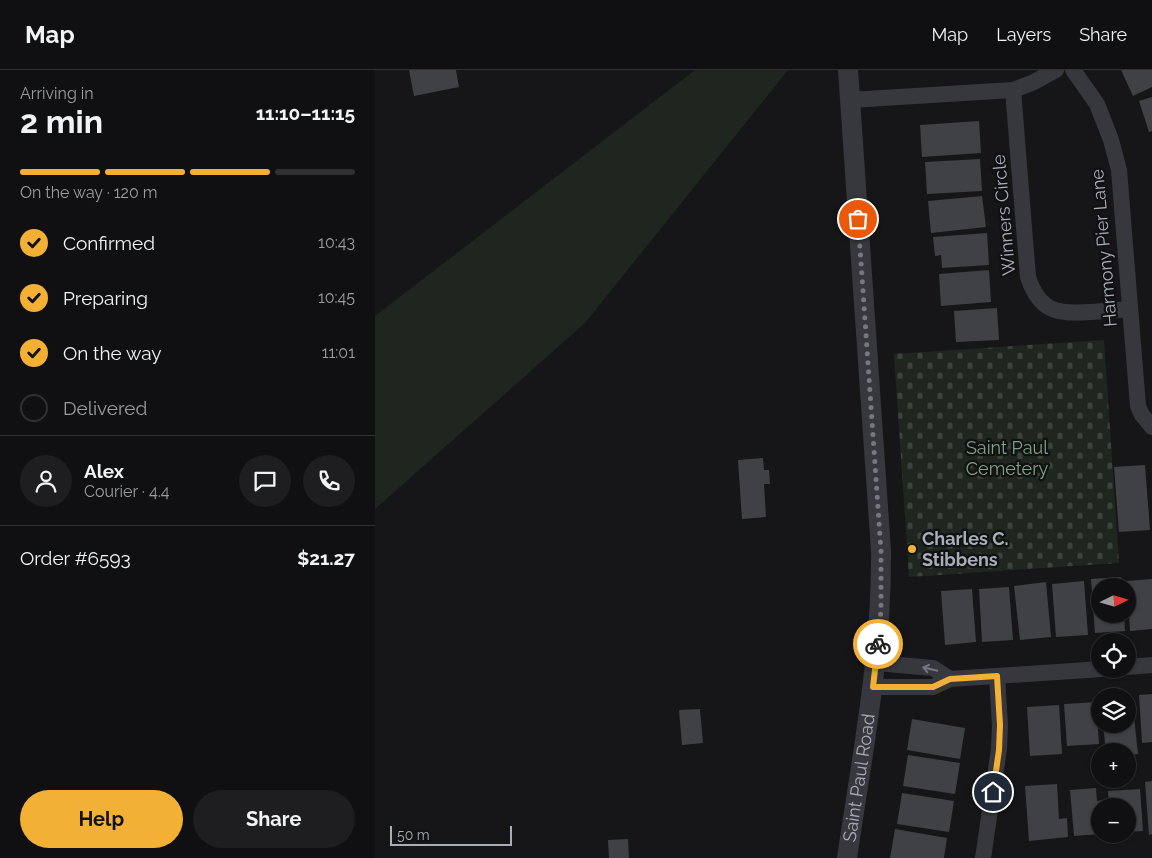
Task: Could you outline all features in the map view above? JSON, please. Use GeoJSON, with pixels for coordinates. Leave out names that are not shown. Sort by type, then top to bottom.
{"type":"FeatureCollection","features":[{"type":"Feature","properties":{"kind":"street","name":"Saint Paul Road"},"geometry":{"type":"LineString","coordinates":[[847,858],[873,687],[881,609],[881,551],[848,70]]}},
{"type":"Feature","properties":{"kind":"street"},"geometry":{"type":"LineString","coordinates":[[850,100],[1013,90],[1032,83],[1056,70]]}},
{"type":"Feature","properties":{"kind":"street","name":"Harmony Pier Lane"},"geometry":{"type":"LineString","coordinates":[[1073,70],[1097,104],[1111,140],[1119,170],[1138,406],[1142,416],[1152,427]]}},
{"type":"Feature","properties":{"kind":"street","name":"Winners Circle"},"geometry":{"type":"LineString","coordinates":[[1013,90],[1028,277],[1033,291],[1041,302],[1053,310],[1067,314],[1130,309]]}},
{"type":"Feature","properties":{"kind":"street"},"geometry":{"type":"LineString","coordinates":[[876,663],[933,668],[950,679]]}},
{"type":"Feature","properties":{"kind":"street"},"geometry":{"type":"LineString","coordinates":[[1136,666],[1152,665]]}},
{"type":"Feature","properties":{"kind":"street"},"geometry":{"type":"LineString","coordinates":[[873,687],[933,687],[950,679],[1091,670]]}},
{"type":"Feature","properties":{"kind":"street"},"geometry":{"type":"LineString","coordinates":[[983,858],[999,750],[1000,725],[997,676]]}},
{"type":"Feature","properties":{"kind":"green space"},"geometry":{"type":"Polygon","coordinates":[[[695,70],[788,70],[585,323],[375,509],[375,316],[695,70]]]}},
{"type":"Feature","properties":{"kind":"green space","name":"Saint Paul Cemetery"},"geometry":{"type":"Polygon","coordinates":[[[1104,340],[1119,563],[909,577],[894,354],[1104,340]]]}},
{"type":"Feature","properties":{"kind":"building"},"geometry":{"type":"Polygon","coordinates":[[[409,70],[456,70],[459,87],[414,96],[409,70]]]}},
{"type":"Feature","properties":{"kind":"building"},"geometry":{"type":"Polygon","coordinates":[[[1121,70],[1152,70],[1152,87],[1133,96],[1121,70]]]}},
{"type":"Feature","properties":{"kind":"building"},"geometry":{"type":"Polygon","coordinates":[[[1152,97],[1152,131],[1149,132],[1139,101],[1152,97]]]}},
{"type":"Feature","properties":{"kind":"building"},"geometry":{"type":"Polygon","coordinates":[[[979,121],[981,153],[922,157],[920,125],[979,121]]]}},
{"type":"Feature","properties":{"kind":"building"},"geometry":{"type":"Polygon","coordinates":[[[980,159],[982,191],[927,194],[925,162],[980,159]]]}},
{"type":"Feature","properties":{"kind":"building"},"geometry":{"type":"Polygon","coordinates":[[[982,196],[986,227],[931,233],[928,201],[982,196]]]}},
{"type":"Feature","properties":{"kind":"building"},"geometry":{"type":"Polygon","coordinates":[[[987,233],[989,265],[942,268],[941,255],[935,256],[933,237],[987,233]]]}},
{"type":"Feature","properties":{"kind":"building"},"geometry":{"type":"Polygon","coordinates":[[[989,270],[991,302],[941,306],[939,274],[989,270]]]}},
{"type":"Feature","properties":{"kind":"building"},"geometry":{"type":"Polygon","coordinates":[[[997,308],[999,340],[956,342],[954,311],[997,308]]]}},
{"type":"Feature","properties":{"kind":"building"},"geometry":{"type":"Polygon","coordinates":[[[763,458],[764,470],[769,470],[770,484],[764,484],[766,517],[742,519],[738,460],[763,458]]]}},
{"type":"Feature","properties":{"kind":"building"},"geometry":{"type":"Polygon","coordinates":[[[1145,465],[1150,530],[1119,532],[1114,467],[1145,465]]]}},
{"type":"Feature","properties":{"kind":"building"},"geometry":{"type":"Polygon","coordinates":[[[1152,579],[1152,629],[1130,631],[1130,623],[1136,623],[1136,580],[1152,579]]]}},
{"type":"Feature","properties":{"kind":"building"},"geometry":{"type":"Polygon","coordinates":[[[1084,581],[1088,635],[1056,637],[1052,584],[1084,581]]]}},
{"type":"Feature","properties":{"kind":"building"},"geometry":{"type":"Polygon","coordinates":[[[1046,582],[1051,637],[1020,640],[1014,586],[1046,582]]]}},
{"type":"Feature","properties":{"kind":"building"},"geometry":{"type":"Polygon","coordinates":[[[1009,587],[1013,640],[982,642],[979,589],[1009,587]]]}},
{"type":"Feature","properties":{"kind":"building"},"geometry":{"type":"Polygon","coordinates":[[[972,589],[976,642],[945,645],[941,591],[972,589]]]}},
{"type":"Feature","properties":{"kind":"building"},"geometry":{"type":"Polygon","coordinates":[[[1094,623],[1125,623],[1125,631],[1095,633],[1094,623]]]}},
{"type":"Feature","properties":{"kind":"building"},"geometry":{"type":"Polygon","coordinates":[[[1152,694],[1152,742],[1142,743],[1139,695],[1152,694]]]}},
{"type":"Feature","properties":{"kind":"building"},"geometry":{"type":"Polygon","coordinates":[[[1091,702],[1091,733],[1098,733],[1099,743],[1067,746],[1064,704],[1091,702]]]}},
{"type":"Feature","properties":{"kind":"building"},"geometry":{"type":"Polygon","coordinates":[[[1059,705],[1062,754],[1030,756],[1027,707],[1059,705]]]}},
{"type":"Feature","properties":{"kind":"building"},"geometry":{"type":"Polygon","coordinates":[[[700,709],[703,743],[682,745],[679,710],[700,709]]]}},
{"type":"Feature","properties":{"kind":"building"},"geometry":{"type":"Polygon","coordinates":[[[912,719],[965,728],[960,759],[907,750],[912,719]]]}},
{"type":"Feature","properties":{"kind":"building"},"geometry":{"type":"Polygon","coordinates":[[[1104,733],[1136,733],[1138,754],[1136,754],[1136,743],[1105,743],[1104,733]]]}},
{"type":"Feature","properties":{"kind":"building"},"geometry":{"type":"Polygon","coordinates":[[[908,755],[960,763],[955,794],[903,786],[908,755]]]}},
{"type":"Feature","properties":{"kind":"building"},"geometry":{"type":"Polygon","coordinates":[[[1152,781],[1152,834],[1149,835],[1145,782],[1152,781]]]}},
{"type":"Feature","properties":{"kind":"building"},"geometry":{"type":"Polygon","coordinates":[[[1057,784],[1059,819],[1067,818],[1068,837],[1029,841],[1025,786],[1057,784]]]}},
{"type":"Feature","properties":{"kind":"building"},"geometry":{"type":"Polygon","coordinates":[[[1096,788],[1097,798],[1091,798],[1091,835],[1074,836],[1070,790],[1096,788]]]}},
{"type":"Feature","properties":{"kind":"building"},"geometry":{"type":"Polygon","coordinates":[[[1140,789],[1143,831],[1136,831],[1136,798],[1108,798],[1108,791],[1140,789]]]}},
{"type":"Feature","properties":{"kind":"building"},"geometry":{"type":"Polygon","coordinates":[[[902,793],[954,801],[949,832],[897,824],[902,793]]]}},
{"type":"Feature","properties":{"kind":"building"},"geometry":{"type":"Polygon","coordinates":[[[895,829],[947,838],[944,858],[890,858],[895,829]]]}},
{"type":"Feature","properties":{"kind":"building"},"geometry":{"type":"Polygon","coordinates":[[[628,839],[629,858],[609,858],[608,840],[628,839]]]}},
{"type":"Feature","properties":{"kind":"way so far"},"geometry":{"type":"LineString","coordinates":[[858,219],[881,551],[881,609],[878,644]]}},
{"type":"Feature","properties":{"kind":"place","name":"Charles C. Stibbens"},"geometry":{"type":"Point","coordinates":[912,549]}},
{"type":"Feature","properties":{"kind":"route"},"geometry":{"type":"LineString","coordinates":[[878,644],[873,687],[933,687],[950,679],[997,676],[1000,725],[999,750],[993,792]]}}]}
